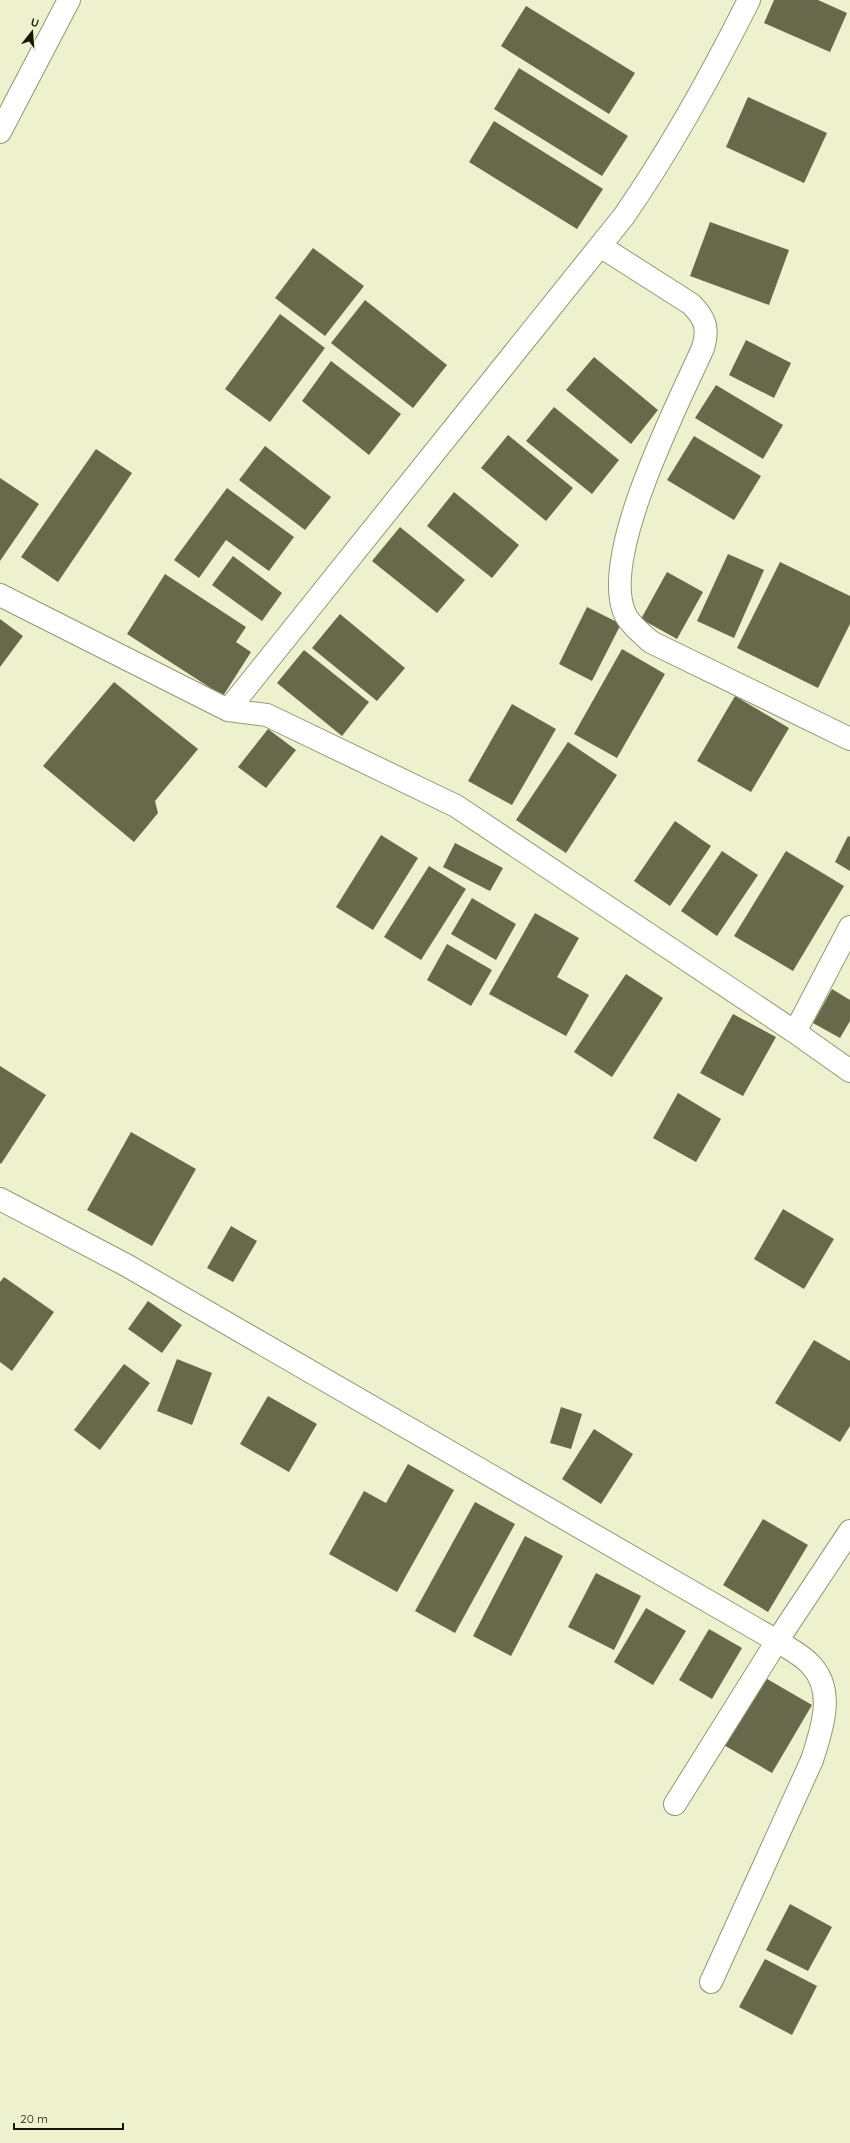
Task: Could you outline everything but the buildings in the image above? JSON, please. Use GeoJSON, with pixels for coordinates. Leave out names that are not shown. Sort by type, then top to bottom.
{"type":"FeatureCollection","features":[{"type":"Feature","properties":{"kind":"street"},"geometry":{"type":"LineString","coordinates":[[0,132],[69,0]]}},
{"type":"Feature","properties":{"kind":"street"},"geometry":{"type":"LineString","coordinates":[[228,710],[600,246],[654,172],[749,0]]}},
{"type":"Feature","properties":{"kind":"street"},"geometry":{"type":"LineString","coordinates":[[600,246],[691,304],[702,315],[705,324],[706,338],[703,348],[650,465],[626,536],[620,564],[620,596],[626,617],[651,642],[850,739]]}},
{"type":"Feature","properties":{"kind":"street"},"geometry":{"type":"LineString","coordinates":[[0,595],[228,710],[267,715],[456,806],[795,1032],[850,1071]]}},
{"type":"Feature","properties":{"kind":"street"},"geometry":{"type":"LineString","coordinates":[[795,1032],[850,928]]}},
{"type":"Feature","properties":{"kind":"street"},"geometry":{"type":"LineString","coordinates":[[0,1199],[126,1265],[777,1641],[810,1663],[822,1679],[825,1700],[823,1726],[812,1760],[711,1982]]}},
{"type":"Feature","properties":{"kind":"street"},"geometry":{"type":"LineString","coordinates":[[675,1804],[777,1641],[850,1531]]}}]}
